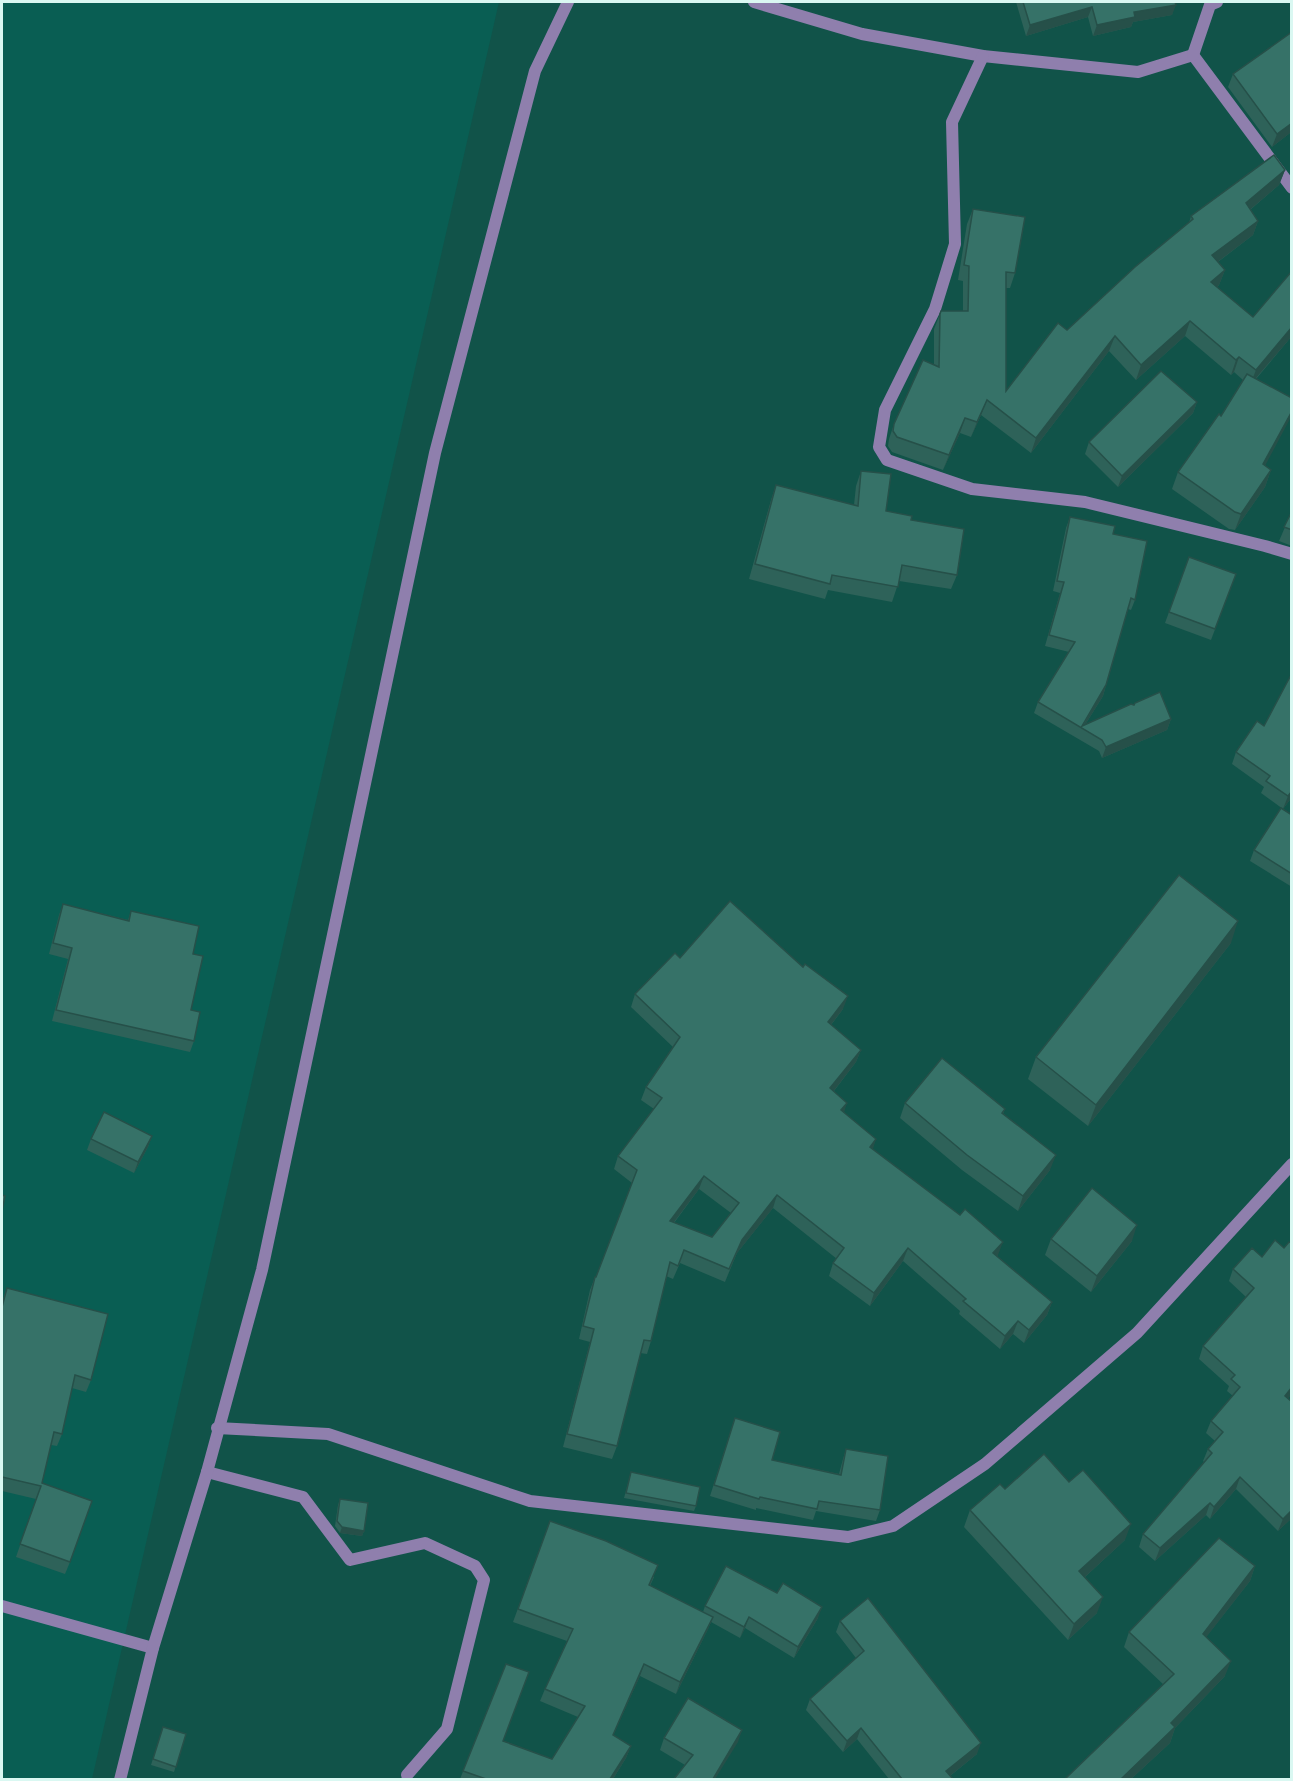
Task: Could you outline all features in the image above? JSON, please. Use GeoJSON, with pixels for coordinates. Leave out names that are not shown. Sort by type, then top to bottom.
{"type":"FeatureCollection","features":[{"type":"Feature","properties":{"kind":"street"},"geometry":{"type":"LineString","coordinates":[[120,1779],[153,1648],[207,1472],[262,1270],[435,453],[535,72],[568,2]]}},
{"type":"Feature","properties":{"kind":"street"},"geometry":{"type":"LineString","coordinates":[[754,2],[862,34],[983,56],[1138,72],[1193,55]]}},
{"type":"Feature","properties":{"kind":"street"},"geometry":{"type":"LineString","coordinates":[[1193,55],[1212,3]]}},
{"type":"Feature","properties":{"kind":"street"},"geometry":{"type":"LineString","coordinates":[[1193,55],[1292,188]]}},
{"type":"Feature","properties":{"kind":"street"},"geometry":{"type":"LineString","coordinates":[[983,56],[952,122],[955,244],[935,309],[885,410],[879,447],[887,460],[972,489],[1085,502],[1292,554]]}},
{"type":"Feature","properties":{"kind":"street"},"geometry":{"type":"LineString","coordinates":[[218,1428],[328,1434],[530,1501],[848,1537],[893,1526],[994,1456],[1137,1333],[1292,1164]]}},
{"type":"Feature","properties":{"kind":"street"},"geometry":{"type":"LineString","coordinates":[[207,1472],[303,1497],[350,1560],[425,1543],[475,1566],[483,1580],[447,1729],[407,1775]]}},
{"type":"Feature","properties":{"kind":"street"},"geometry":{"type":"LineString","coordinates":[[2,1606],[153,1648]]}},
{"type":"Feature","properties":{"kind":"shaded area"},"geometry":{"type":"Polygon","coordinates":[[[2,2],[499,2],[92,1779],[2,1780],[2,2]]]}},
{"type":"Feature","properties":{"kind":"building"},"geometry":{"type":"Polygon","coordinates":[[[1023,2],[1175,2],[1176,5],[1134,12],[1135,17],[1097,25],[1092,7],[1030,25],[1023,2]]]}},
{"type":"Feature","properties":{"kind":"building"},"geometry":{"type":"Polygon","coordinates":[[[1292,32],[1292,123],[1277,134],[1233,74],[1292,32]]]}},
{"type":"Feature","properties":{"kind":"building"},"geometry":{"type":"Polygon","coordinates":[[[1274,155],[1285,170],[1246,203],[1258,221],[1212,255],[1225,270],[1211,282],[1253,317],[1292,271],[1292,327],[1256,370],[1239,357],[1236,360],[1190,321],[1141,365],[1115,336],[1036,438],[987,400],[977,422],[965,418],[949,455],[897,437],[893,431],[894,424],[923,360],[939,367],[941,311],[968,311],[969,266],[964,265],[973,209],[1025,217],[1015,273],[1006,272],[1006,391],[1058,323],[1067,330],[1135,267],[1193,219],[1191,216],[1274,155]]]}},
{"type":"Feature","properties":{"kind":"building"},"geometry":{"type":"Polygon","coordinates":[[[1161,371],[1197,402],[1122,476],[1089,442],[1161,371]]]}},
{"type":"Feature","properties":{"kind":"building"},"geometry":{"type":"Polygon","coordinates":[[[1247,374],[1292,398],[1292,411],[1263,464],[1271,470],[1241,514],[1178,472],[1219,414],[1221,416],[1247,374]]]}},
{"type":"Feature","properties":{"kind":"building"},"geometry":{"type":"Polygon","coordinates":[[[861,471],[891,474],[886,511],[912,516],[911,520],[964,529],[957,575],[902,565],[898,587],[832,575],[830,584],[755,564],[776,485],[858,506],[861,471]]]}},
{"type":"Feature","properties":{"kind":"building"},"geometry":{"type":"Polygon","coordinates":[[[1292,511],[1292,530],[1284,527],[1292,511]]]}},
{"type":"Feature","properties":{"kind":"building"},"geometry":{"type":"Polygon","coordinates":[[[1070,517],[1115,526],[1113,534],[1147,541],[1135,600],[1131,598],[1106,685],[1082,726],[1160,692],[1171,719],[1106,747],[1102,740],[1038,702],[1075,642],[1049,635],[1064,582],[1057,581],[1070,517]]]}},
{"type":"Feature","properties":{"kind":"building"},"geometry":{"type":"Polygon","coordinates":[[[1189,557],[1236,574],[1215,629],[1169,612],[1189,557]]]}},
{"type":"Feature","properties":{"kind":"building"},"geometry":{"type":"Polygon","coordinates":[[[1292,673],[1292,791],[1288,796],[1266,781],[1270,776],[1236,752],[1257,721],[1264,726],[1292,673]]]}},
{"type":"Feature","properties":{"kind":"building"},"geometry":{"type":"Polygon","coordinates":[[[1281,808],[1292,815],[1292,874],[1254,850],[1281,808]]]}},
{"type":"Feature","properties":{"kind":"building"},"geometry":{"type":"Polygon","coordinates":[[[1179,875],[1238,921],[1096,1105],[1036,1057],[1179,875]]]}},
{"type":"Feature","properties":{"kind":"building"},"geometry":{"type":"Polygon","coordinates":[[[730,901],[803,967],[805,964],[848,996],[828,1022],[861,1050],[830,1088],[847,1103],[841,1110],[876,1139],[870,1147],[960,1215],[965,1209],[1003,1242],[993,1253],[1052,1302],[1029,1330],[1018,1321],[1005,1336],[963,1301],[966,1299],[908,1248],[874,1293],[833,1263],[844,1248],[777,1195],[742,1240],[729,1269],[684,1250],[678,1266],[670,1262],[651,1341],[644,1340],[617,1446],[567,1434],[594,1329],[583,1326],[595,1277],[637,1170],[618,1156],[662,1098],[646,1087],[680,1037],[635,994],[675,953],[680,958],[730,901]],[[704,1176],[670,1221],[712,1237],[739,1203],[704,1176]]]}},
{"type":"Feature","properties":{"kind":"building"},"geometry":{"type":"Polygon","coordinates":[[[63,904],[129,921],[131,911],[199,926],[193,954],[203,956],[191,1010],[200,1012],[194,1041],[56,1010],[72,948],[53,943],[63,904]]]}},
{"type":"Feature","properties":{"kind":"building"},"geometry":{"type":"Polygon","coordinates":[[[942,1058],[1005,1109],[1002,1113],[1056,1155],[1023,1196],[967,1155],[905,1103],[942,1058]]]}},
{"type":"Feature","properties":{"kind":"building"},"geometry":{"type":"Polygon","coordinates":[[[104,1112],[152,1136],[138,1162],[91,1139],[104,1112]]]}},
{"type":"Feature","properties":{"kind":"building"},"geometry":{"type":"Polygon","coordinates":[[[1092,1188],[1137,1225],[1097,1276],[1051,1239],[1092,1188]]]}},
{"type":"Feature","properties":{"kind":"building"},"geometry":{"type":"Polygon","coordinates":[[[2,1195],[5,1196],[2,1211],[2,1195]]]}},
{"type":"Feature","properties":{"kind":"building"},"geometry":{"type":"Polygon","coordinates":[[[1275,1240],[1284,1248],[1289,1242],[1292,1243],[1292,1387],[1285,1396],[1292,1402],[1292,1510],[1283,1519],[1240,1477],[1214,1507],[1210,1503],[1160,1548],[1143,1534],[1212,1453],[1208,1449],[1223,1432],[1211,1421],[1240,1387],[1231,1379],[1235,1375],[1203,1346],[1254,1288],[1233,1269],[1252,1248],[1262,1257],[1275,1240]]]}},
{"type":"Feature","properties":{"kind":"building"},"geometry":{"type":"Polygon","coordinates":[[[7,1288],[108,1314],[91,1380],[75,1375],[62,1434],[54,1432],[42,1483],[92,1501],[70,1562],[20,1544],[41,1486],[2,1477],[2,1307],[7,1288]]]}},
{"type":"Feature","properties":{"kind":"building"},"geometry":{"type":"Polygon","coordinates":[[[735,1418],[780,1432],[772,1460],[841,1475],[846,1449],[888,1456],[880,1510],[819,1501],[817,1509],[760,1497],[759,1499],[714,1485],[735,1418]]]}},
{"type":"Feature","properties":{"kind":"building"},"geometry":{"type":"Polygon","coordinates":[[[1044,1454],[1069,1482],[1083,1470],[1131,1524],[1079,1571],[1103,1597],[1074,1624],[970,1510],[1000,1484],[1005,1489],[1044,1454]]]}},
{"type":"Feature","properties":{"kind":"building"},"geometry":{"type":"Polygon","coordinates":[[[631,1472],[700,1487],[696,1506],[626,1493],[631,1472]]]}},
{"type":"Feature","properties":{"kind":"building"},"geometry":{"type":"Polygon","coordinates":[[[340,1499],[368,1503],[364,1531],[342,1527],[337,1521],[340,1499]]]}},
{"type":"Feature","properties":{"kind":"building"},"geometry":{"type":"Polygon","coordinates":[[[550,1521],[606,1541],[658,1565],[649,1585],[713,1617],[680,1682],[644,1664],[613,1735],[631,1746],[610,1779],[486,1779],[463,1771],[506,1664],[529,1672],[503,1741],[552,1759],[585,1706],[545,1689],[573,1629],[518,1609],[550,1521]]]}},
{"type":"Feature","properties":{"kind":"building"},"geometry":{"type":"Polygon","coordinates":[[[1219,1538],[1255,1566],[1203,1634],[1231,1661],[1171,1723],[1175,1727],[1121,1779],[1065,1779],[1174,1674],[1129,1632],[1219,1538]]]}},
{"type":"Feature","properties":{"kind":"building"},"geometry":{"type":"Polygon","coordinates":[[[726,1566],[777,1593],[783,1583],[822,1607],[798,1647],[749,1617],[744,1627],[705,1606],[726,1566]]]}},
{"type":"Feature","properties":{"kind":"building"},"geometry":{"type":"Polygon","coordinates":[[[868,1598],[981,1743],[946,1771],[953,1779],[902,1779],[861,1728],[847,1741],[810,1699],[864,1651],[840,1621],[868,1598]]]}},
{"type":"Feature","properties":{"kind":"building"},"geometry":{"type":"Polygon","coordinates":[[[688,1698],[742,1730],[713,1779],[674,1779],[693,1755],[664,1738],[688,1698]]]}},
{"type":"Feature","properties":{"kind":"building"},"geometry":{"type":"Polygon","coordinates":[[[163,1727],[186,1734],[176,1767],[153,1759],[163,1727]]]}}]}
